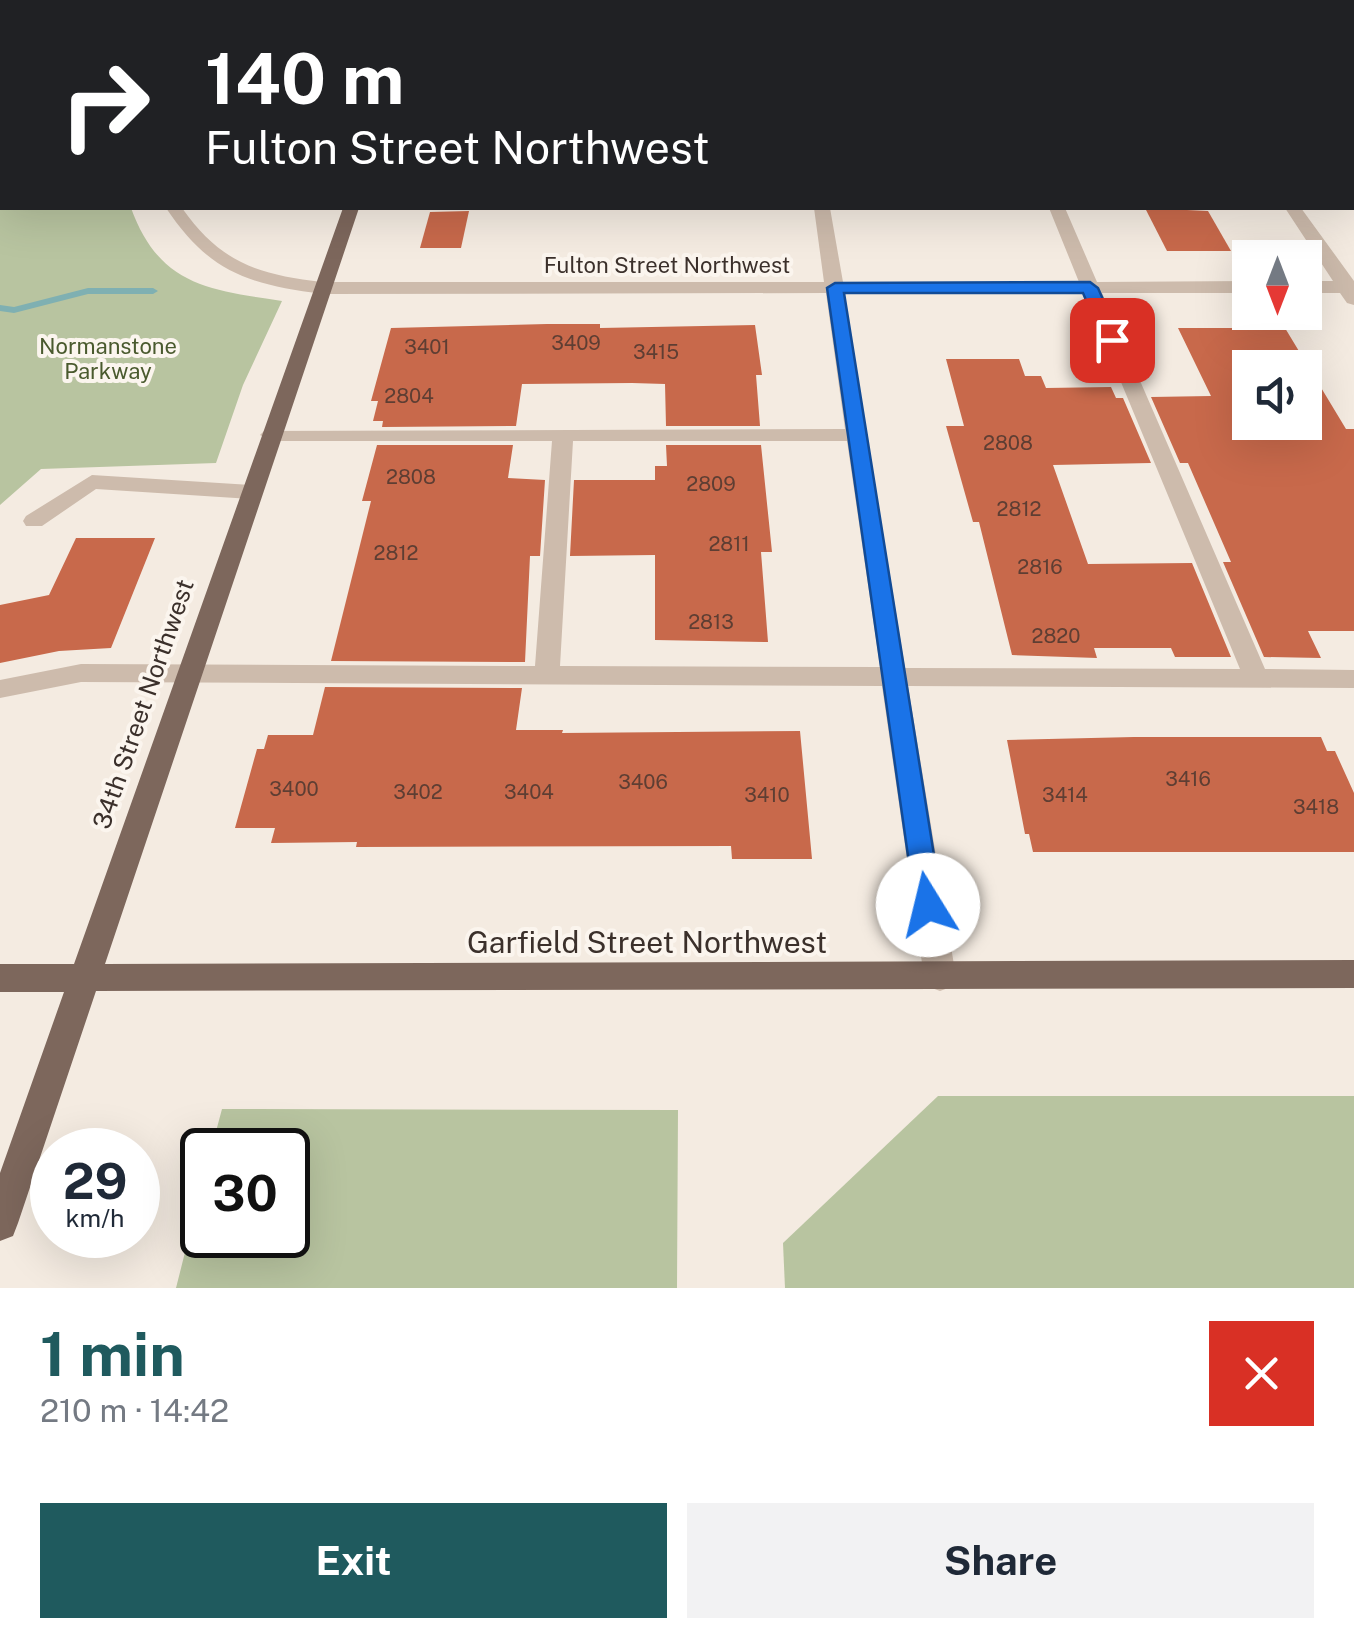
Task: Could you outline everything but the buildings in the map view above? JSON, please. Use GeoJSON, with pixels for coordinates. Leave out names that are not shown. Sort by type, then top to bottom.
{"type":"FeatureCollection","features":[{"type":"Feature","properties":{"kind":"main road","name":"34th Street Northwest"},"geometry":{"type":"LineString","coordinates":[[0,1223],[350,210]]}},
{"type":"Feature","properties":{"kind":"main road","name":"Garfield Street Northwest"},"geometry":{"type":"LineString","coordinates":[[0,978],[1354,974]]}},
{"type":"Feature","properties":{"kind":"street","name":"Fulton Street Northwest"},"geometry":{"type":"LineString","coordinates":[[175,210],[195,239],[228,267],[265,280],[322,288],[1232,287]]}},
{"type":"Feature","properties":{"kind":"street"},"geometry":{"type":"LineString","coordinates":[[822,210],[940,977]]}},
{"type":"Feature","properties":{"kind":"street"},"geometry":{"type":"LineString","coordinates":[[1058,210],[1256,678]]}},
{"type":"Feature","properties":{"kind":"street"},"geometry":{"type":"LineString","coordinates":[[1294,210],[1351,291]]}},
{"type":"Feature","properties":{"kind":"street"},"geometry":{"type":"LineString","coordinates":[[1322,288],[1351,291]]}},
{"type":"Feature","properties":{"kind":"street"},"geometry":{"type":"LineString","coordinates":[[548,676],[563,434]]}},
{"type":"Feature","properties":{"kind":"street"},"geometry":{"type":"LineString","coordinates":[[271,435],[857,436]]}},
{"type":"Feature","properties":{"kind":"street"},"geometry":{"type":"LineString","coordinates":[[34,521],[92,482],[251,492]]}},
{"type":"Feature","properties":{"kind":"street"},"geometry":{"type":"LineString","coordinates":[[0,688],[81,673],[1354,679]]}},
{"type":"Feature","properties":{"kind":"green space","name":"Normanstone Parkway"},"geometry":{"type":"Polygon","coordinates":[[[0,210],[132,210],[156,253],[189,279],[231,293],[282,301],[243,385],[216,463],[41,469],[0,505],[0,210]]]}},
{"type":"Feature","properties":{"kind":"green space"},"geometry":{"type":"Polygon","coordinates":[[[938,1096],[1354,1096],[1354,1288],[785,1288],[783,1243],[938,1096]]]}},
{"type":"Feature","properties":{"kind":"green space"},"geometry":{"type":"Polygon","coordinates":[[[222,1109],[678,1110],[677,1288],[176,1288],[184,1258],[310,1258],[310,1128],[217,1128],[222,1109]]]}},
{"type":"Feature","properties":{"kind":"waterway"},"geometry":{"type":"LineString","coordinates":[[0,308],[14,310],[88,291],[153,291]]}},
{"type":"Feature","properties":{"kind":"route"},"geometry":{"type":"LineString","coordinates":[[928,905],[835,288],[1090,288],[1112,340]]}}]}
